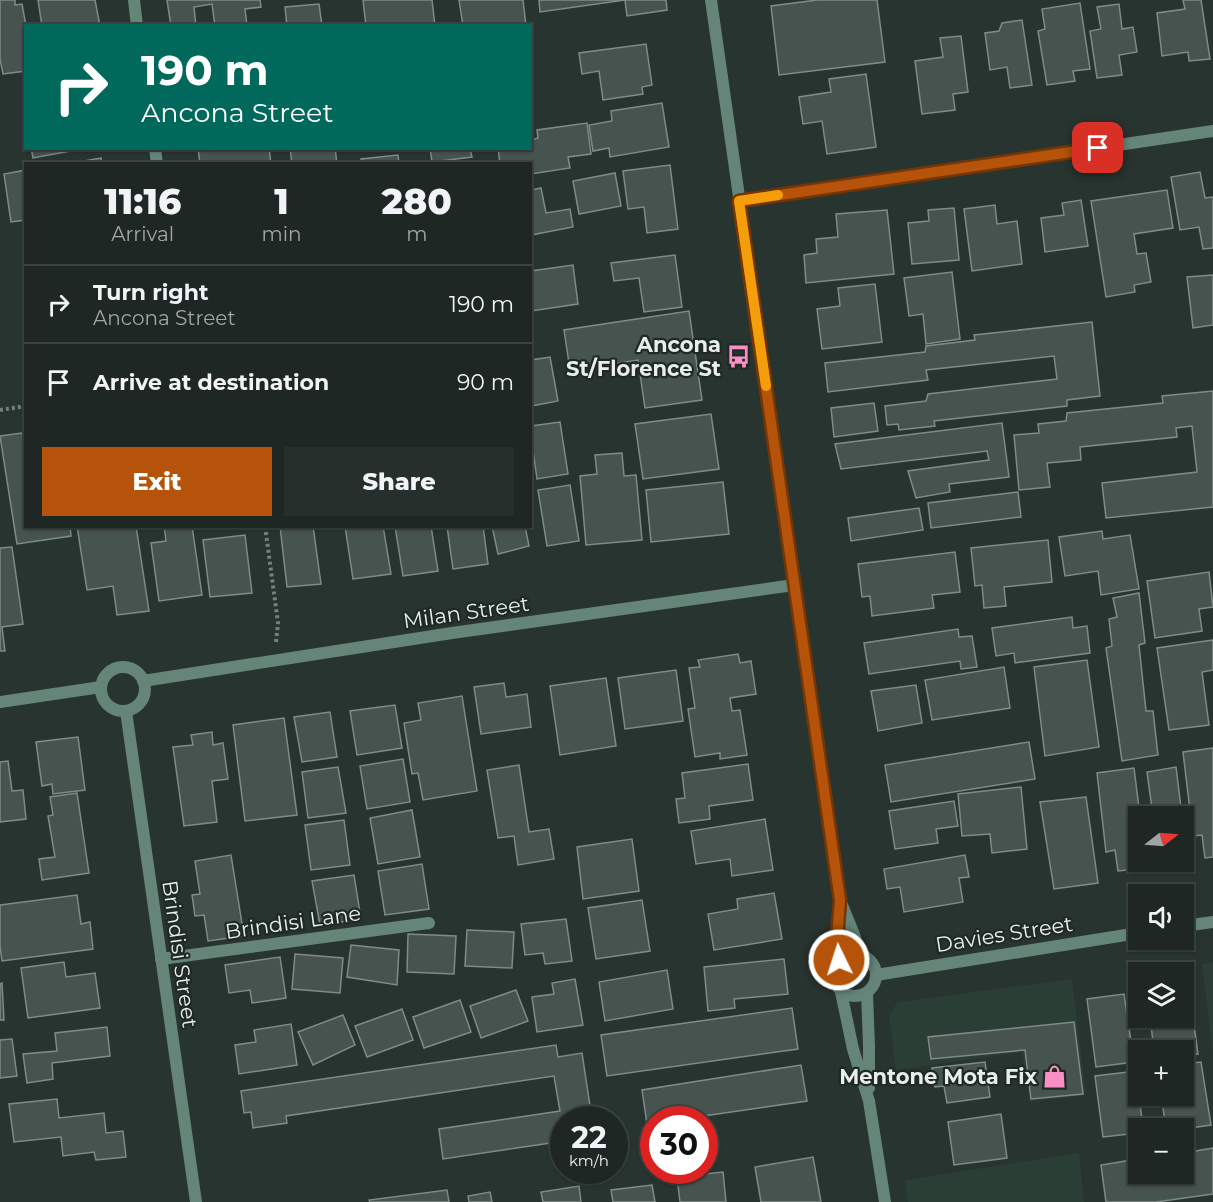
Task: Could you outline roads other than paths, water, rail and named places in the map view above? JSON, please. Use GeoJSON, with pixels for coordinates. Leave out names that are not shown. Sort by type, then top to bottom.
{"type":"FeatureCollection","features":[{"type":"Feature","properties":{"kind":"street"},"geometry":{"type":"LineString","coordinates":[[134,0],[137,24]]}},
{"type":"Feature","properties":{"kind":"street"},"geometry":{"type":"LineString","coordinates":[[711,0],[840,900],[837,939],[839,960],[833,973],[841,992],[854,997],[867,993],[872,988],[876,975],[875,967],[871,962],[859,954],[845,956],[839,960]]}},
{"type":"Feature","properties":{"kind":"street"},"geometry":{"type":"LineString","coordinates":[[739,201],[1213,131]]}},
{"type":"Feature","properties":{"kind":"street","name":"Milan Street"},"geometry":{"type":"LineString","coordinates":[[143,681],[794,585]]}},
{"type":"Feature","properties":{"kind":"street"},"geometry":{"type":"LineString","coordinates":[[120,667],[134,670],[139,674],[145,687],[142,700],[138,705],[126,711],[113,709],[108,705],[101,693],[101,687],[107,674],[120,667]]}},
{"type":"Feature","properties":{"kind":"street"},"geometry":{"type":"LineString","coordinates":[[0,702],[101,687]]}},
{"type":"Feature","properties":{"kind":"street","name":"Brindisi Street"},"geometry":{"type":"LineString","coordinates":[[126,711],[196,1202]]}},
{"type":"Feature","properties":{"kind":"street"},"geometry":{"type":"LineString","coordinates":[[840,900],[855,937],[859,954]]}},
{"type":"Feature","properties":{"kind":"street"},"geometry":{"type":"LineString","coordinates":[[1194,925],[1213,922]]}},
{"type":"Feature","properties":{"kind":"street","name":"Brindisi Lane"},"geometry":{"type":"LineString","coordinates":[[161,959],[429,923]]}},
{"type":"Feature","properties":{"kind":"street","name":"Davies Street"},"geometry":{"type":"LineString","coordinates":[[876,975],[1128,935]]}},
{"type":"Feature","properties":{"kind":"street"},"geometry":{"type":"LineString","coordinates":[[841,992],[853,1049],[869,1101],[885,1202]]}},
{"type":"Feature","properties":{"kind":"street"},"geometry":{"type":"LineString","coordinates":[[867,993],[870,1046],[869,1101]]}},
{"type":"Feature","properties":{"kind":"place","name":"Ancona St/Florence St"},"geometry":{"type":"Point","coordinates":[739,356]}},
{"type":"Feature","properties":{"kind":"place","name":"Mentone Mota Fix"},"geometry":{"type":"Point","coordinates":[1055,1076]}}]}
